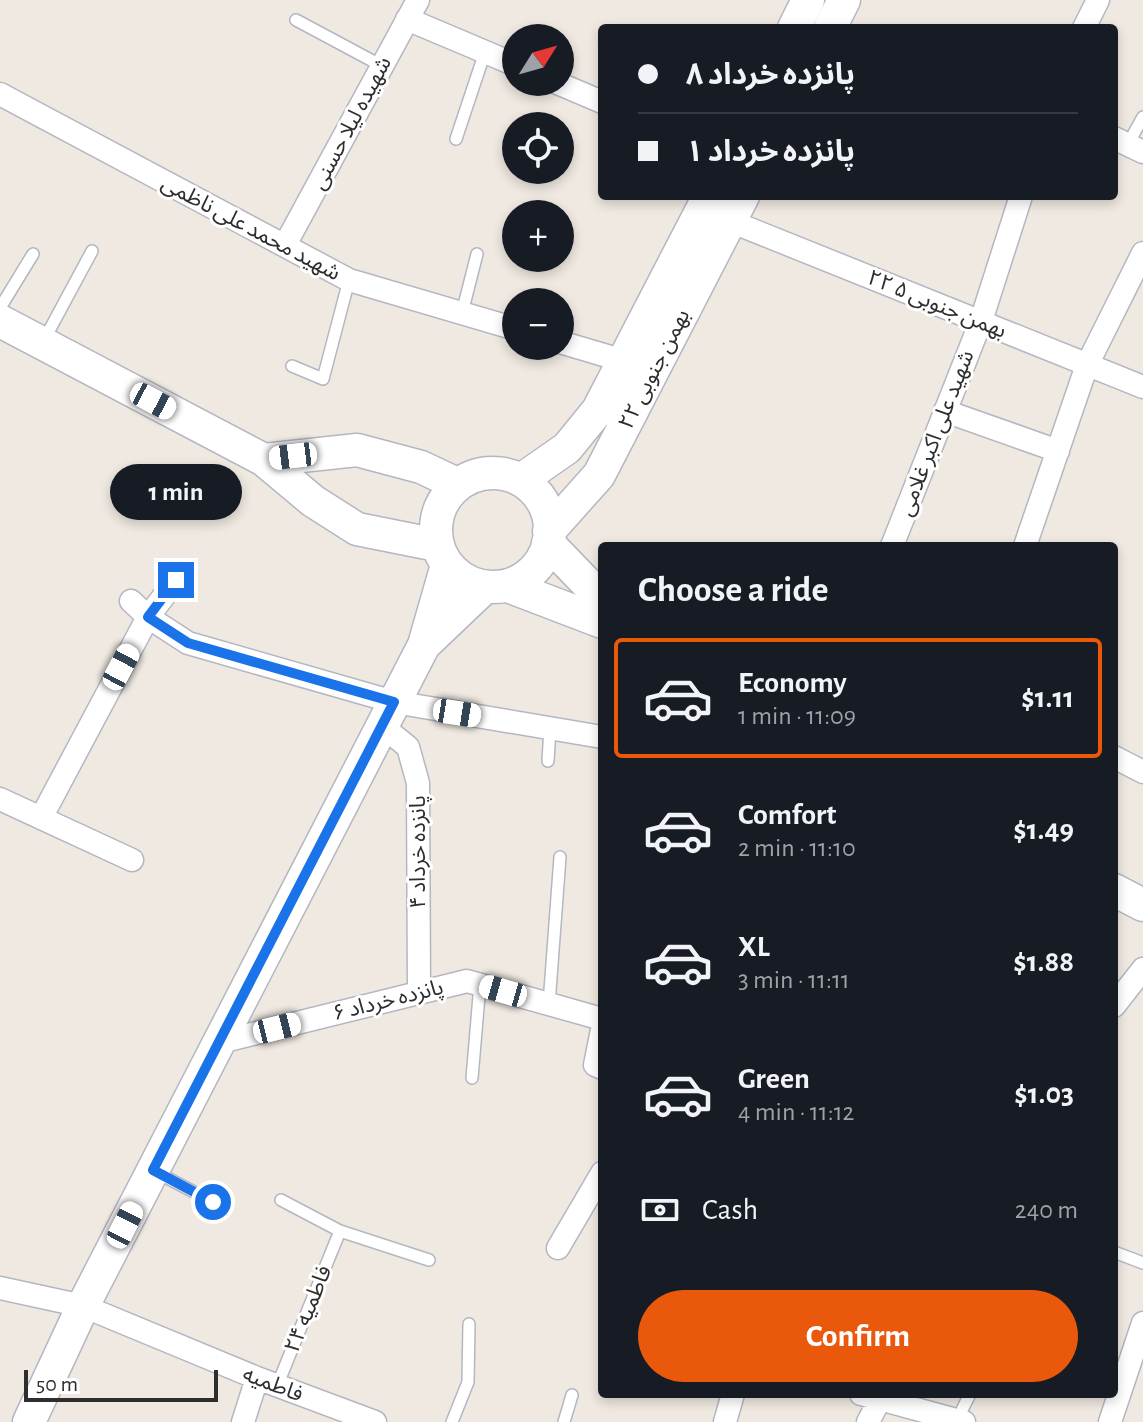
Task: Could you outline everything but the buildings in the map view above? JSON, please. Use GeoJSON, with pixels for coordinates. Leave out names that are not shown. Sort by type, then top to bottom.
{"type":"FeatureCollection","features":[{"type":"Feature","properties":{"kind":"street"},"geometry":{"type":"LineString","coordinates":[[796,24],[808,0]]}},
{"type":"Feature","properties":{"kind":"street"},"geometry":{"type":"LineString","coordinates":[[832,24],[844,0]]}},
{"type":"Feature","properties":{"kind":"street"},"geometry":{"type":"LineString","coordinates":[[1086,24],[1098,0]]}},
{"type":"Feature","properties":{"kind":"street"},"geometry":{"type":"LineString","coordinates":[[413,9],[502,59]]}},
{"type":"Feature","properties":{"kind":"street","name":"شهیده لیلا حسنی"},"geometry":{"type":"LineString","coordinates":[[285,245],[413,9]]}},
{"type":"Feature","properties":{"kind":"street"},"geometry":{"type":"LineString","coordinates":[[574,90],[598,100]]}},
{"type":"Feature","properties":{"kind":"street","name":"شهید محمد علی ناظمی"},"geometry":{"type":"LineString","coordinates":[[0,94],[349,280],[502,325]]}},
{"type":"Feature","properties":{"kind":"street","name":"۲۲ بهمن جنوبی"},"geometry":{"type":"LineString","coordinates":[[521,480],[567,448],[598,410],[707,200]]}},
{"type":"Feature","properties":{"kind":"street","name":"شهید علی اکبر غلامی"},"geometry":{"type":"LineString","coordinates":[[894,542],[981,321],[1020,200]]}},
{"type":"Feature","properties":{"kind":"street","name":"۲۲ بهمن جنوبی"},"geometry":{"type":"LineString","coordinates":[[549,537],[599,475],[737,208]]}},
{"type":"Feature","properties":{"kind":"street","name":"۲۲ بهمن جنوبی ۵"},"geometry":{"type":"LineString","coordinates":[[737,208],[981,321],[1143,387]]}},
{"type":"Feature","properties":{"kind":"street"},"geometry":{"type":"LineString","coordinates":[[1026,542],[1087,365],[1143,253]]}},
{"type":"Feature","properties":{"kind":"street"},"geometry":{"type":"LineString","coordinates":[[0,321],[264,460],[313,501],[357,529],[442,555],[464,580],[496,587],[598,621]]}},
{"type":"Feature","properties":{"kind":"street"},"geometry":{"type":"LineString","coordinates":[[574,346],[624,361]]}},
{"type":"Feature","properties":{"kind":"street"},"geometry":{"type":"LineString","coordinates":[[945,411],[1058,451]]}},
{"type":"Feature","properties":{"kind":"street"},"geometry":{"type":"LineString","coordinates":[[264,460],[357,450],[421,467],[457,484]]}},
{"type":"Feature","properties":{"kind":"street"},"geometry":{"type":"LineString","coordinates":[[29,1422],[83,1306],[424,645],[442,555],[435,523],[442,501],[457,484],[477,474],[500,473],[521,480],[538,495],[548,515],[549,537],[543,559],[528,576],[496,587],[424,645]]}},
{"type":"Feature","properties":{"kind":"street"},"geometry":{"type":"LineString","coordinates":[[549,537],[598,594]]}},
{"type":"Feature","properties":{"kind":"street"},"geometry":{"type":"LineString","coordinates":[[41,818],[148,617],[176,580]]}},
{"type":"Feature","properties":{"kind":"street"},"geometry":{"type":"LineString","coordinates":[[131,601],[148,617],[188,643],[388,714],[550,728],[598,736]]}},
{"type":"Feature","properties":{"kind":"street","name":"پانزده خرداد ۴"},"geometry":{"type":"LineString","coordinates":[[388,714],[408,747],[418,783],[419,993]]}},
{"type":"Feature","properties":{"kind":"street"},"geometry":{"type":"LineString","coordinates":[[1118,759],[1143,772]]}},
{"type":"Feature","properties":{"kind":"street"},"geometry":{"type":"LineString","coordinates":[[0,799],[132,860]]}},
{"type":"Feature","properties":{"kind":"street"},"geometry":{"type":"LineString","coordinates":[[1118,892],[1143,905]]}},
{"type":"Feature","properties":{"kind":"street"},"geometry":{"type":"LineString","coordinates":[[1118,1001],[1143,969]]}},
{"type":"Feature","properties":{"kind":"street","name":"پانزده خرداد ۶"},"geometry":{"type":"LineString","coordinates":[[220,1042],[467,981],[598,1018]]}},
{"type":"Feature","properties":{"kind":"street"},"geometry":{"type":"LineString","coordinates":[[558,1248],[598,1182]]}},
{"type":"Feature","properties":{"kind":"street","name":"فاطمیه"},"geometry":{"type":"LineString","coordinates":[[0,1288],[83,1306],[267,1382],[375,1422]]}},
{"type":"Feature","properties":{"kind":"street"},"geometry":{"type":"LineString","coordinates":[[1110,1422],[1143,1323]]}},
{"type":"Feature","properties":{"kind":"street"},"geometry":{"type":"LineString","coordinates":[[243,1422],[267,1382]]}},
{"type":"Feature","properties":{"kind":"street"},"geometry":{"type":"LineString","coordinates":[[725,1422],[732,1398]]}},
{"type":"Feature","properties":{"kind":"street"},"geometry":{"type":"LineString","coordinates":[[868,1422],[874,1398]]}},
{"type":"Feature","properties":{"kind":"street"},"geometry":{"type":"LineString","coordinates":[[881,1398],[960,1421]]}},
{"type":"Feature","properties":{"kind":"lane"},"geometry":{"type":"LineString","coordinates":[[296,20],[382,66]]}},
{"type":"Feature","properties":{"kind":"lane"},"geometry":{"type":"LineString","coordinates":[[456,139],[485,52]]}},
{"type":"Feature","properties":{"kind":"lane"},"geometry":{"type":"LineString","coordinates":[[1128,145],[1143,117]]}},
{"type":"Feature","properties":{"kind":"lane"},"geometry":{"type":"LineString","coordinates":[[43,343],[92,251]]}},
{"type":"Feature","properties":{"kind":"lane"},"geometry":{"type":"LineString","coordinates":[[0,308],[33,254]]}},
{"type":"Feature","properties":{"kind":"lane"},"geometry":{"type":"LineString","coordinates":[[462,313],[477,254]]}},
{"type":"Feature","properties":{"kind":"lane"},"geometry":{"type":"LineString","coordinates":[[292,366],[323,379],[349,280]]}},
{"type":"Feature","properties":{"kind":"lane"},"geometry":{"type":"LineString","coordinates":[[548,761],[550,728]]}},
{"type":"Feature","properties":{"kind":"lane"},"geometry":{"type":"LineString","coordinates":[[549,1004],[560,857]]}},
{"type":"Feature","properties":{"kind":"lane"},"geometry":{"type":"LineString","coordinates":[[472,1078],[480,984]]}},
{"type":"Feature","properties":{"kind":"lane"},"geometry":{"type":"LineString","coordinates":[[153,1170],[213,1202]]}},
{"type":"Feature","properties":{"kind":"lane"},"geometry":{"type":"LineString","coordinates":[[281,1200],[340,1231],[429,1260]]}},
{"type":"Feature","properties":{"kind":"lane","name":"فاطمیه ۲۴"},"geometry":{"type":"LineString","coordinates":[[267,1382],[340,1231]]}},
{"type":"Feature","properties":{"kind":"lane"},"geometry":{"type":"LineString","coordinates":[[1118,1254],[1143,1263]]}},
{"type":"Feature","properties":{"kind":"lane"},"geometry":{"type":"LineString","coordinates":[[452,1422],[468,1382],[469,1324]]}},
{"type":"Feature","properties":{"kind":"lane"},"geometry":{"type":"LineString","coordinates":[[564,1422],[572,1395]]}},
{"type":"Feature","properties":{"kind":"lane"},"geometry":{"type":"LineString","coordinates":[[960,1421],[969,1398]]}},
{"type":"Feature","properties":{"kind":"route"},"geometry":{"type":"LineString","coordinates":[[176,580],[148,617],[188,643],[394,702],[153,1170],[213,1202]]}}]}
